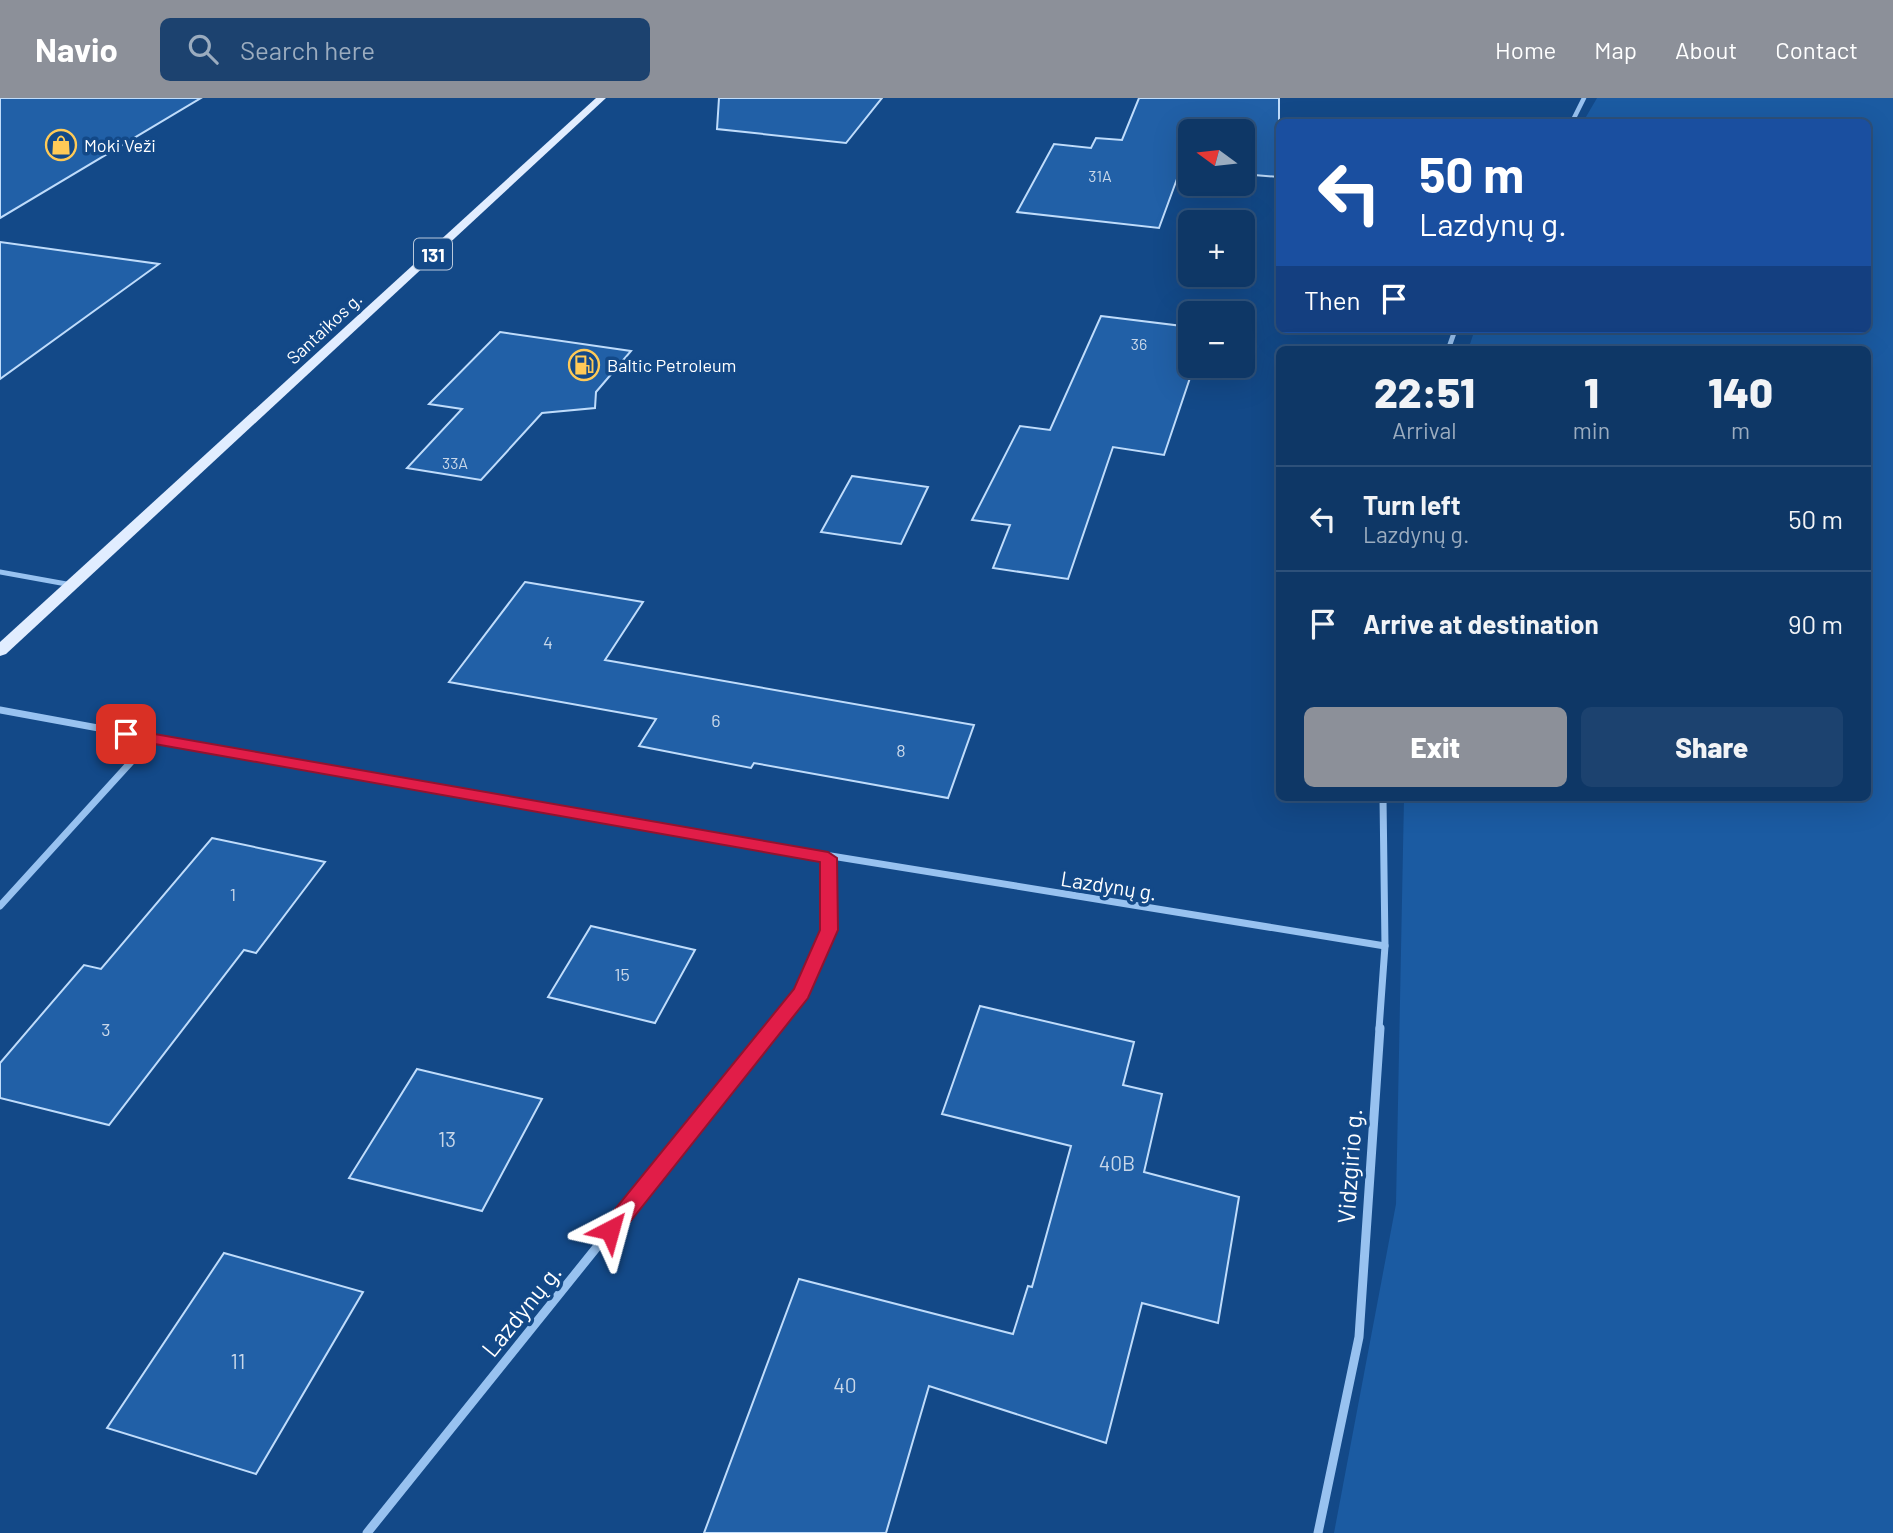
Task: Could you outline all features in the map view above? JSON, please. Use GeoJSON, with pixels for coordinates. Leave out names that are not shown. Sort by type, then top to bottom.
{"type":"FeatureCollection","features":[{"type":"Feature","properties":{"kind":"main road","name":"Santaikos g."},"geometry":{"type":"LineString","coordinates":[[0,651],[601,98]]}},
{"type":"Feature","properties":{"kind":"street"},"geometry":{"type":"LineString","coordinates":[[1574,119],[1584,98]]}},
{"type":"Feature","properties":{"kind":"street"},"geometry":{"type":"LineString","coordinates":[[0,572],[72,585]]}},
{"type":"Feature","properties":{"kind":"street","name":"Lazdynų g."},"geometry":{"type":"LineString","coordinates":[[0,710],[151,740],[828,858],[1385,946]]}},
{"type":"Feature","properties":{"kind":"street"},"geometry":{"type":"LineString","coordinates":[[0,906],[151,740]]}},
{"type":"Feature","properties":{"kind":"street","name":"Vidzgirio g."},"geometry":{"type":"LineString","coordinates":[[1318,1533],[1359,1337],[1385,946],[1383,801]]}},
{"type":"Feature","properties":{"kind":"street","name":"Lazdynų g."},"geometry":{"type":"LineString","coordinates":[[367,1533],[802,993],[829,930],[828,858]]}},
{"type":"Feature","properties":{"kind":"shaded area"},"geometry":{"type":"Polygon","coordinates":[[[1597,98],[1893,98],[1893,1533],[1334,1533],[1396,1204],[1404,801],[1871,801],[1871,346],[1469,346],[1474,333],[1871,333],[1871,119],[1585,119],[1597,98]]]}},
{"type":"Feature","properties":{"kind":"building","name":"Moki Veži"},"geometry":{"type":"Polygon","coordinates":[[[0,98],[201,98],[0,218],[0,98]]]}},
{"type":"Feature","properties":{"kind":"building"},"geometry":{"type":"Polygon","coordinates":[[[719,98],[882,98],[846,143],[717,129],[719,98]]]}},
{"type":"Feature","properties":{"kind":"building"},"geometry":{"type":"Polygon","coordinates":[[[1139,98],[1279,98],[1279,119],[1276,119],[1276,177],[1255,175],[1255,119],[1178,119],[1178,176],[1159,228],[1017,212],[1054,144],[1091,148],[1096,138],[1122,140],[1139,98]]]}},
{"type":"Feature","properties":{"kind":"building"},"geometry":{"type":"Polygon","coordinates":[[[0,242],[159,264],[0,379],[0,242]]]}},
{"type":"Feature","properties":{"kind":"building"},"geometry":{"type":"Polygon","coordinates":[[[1101,316],[1178,326],[1178,378],[1190,378],[1164,455],[1113,447],[1068,579],[993,568],[1010,525],[972,520],[1020,426],[1050,430],[1101,316]]]}},
{"type":"Feature","properties":{"kind":"building"},"geometry":{"type":"Polygon","coordinates":[[[500,332],[631,351],[596,392],[595,408],[542,413],[481,480],[407,468],[462,409],[429,404],[500,332]]]}},
{"type":"Feature","properties":{"kind":"building"},"geometry":{"type":"Polygon","coordinates":[[[852,476],[928,487],[901,544],[821,532],[852,476]]]}},
{"type":"Feature","properties":{"kind":"building"},"geometry":{"type":"Polygon","coordinates":[[[525,582],[643,602],[605,660],[974,725],[948,798],[754,763],[751,768],[639,746],[656,719],[449,682],[525,582]]]}},
{"type":"Feature","properties":{"kind":"building"},"geometry":{"type":"Polygon","coordinates":[[[212,838],[325,862],[256,953],[244,950],[109,1125],[0,1098],[0,1063],[84,965],[101,969],[212,838]]]}},
{"type":"Feature","properties":{"kind":"building"},"geometry":{"type":"Polygon","coordinates":[[[591,926],[695,950],[655,1023],[548,997],[591,926]]]}},
{"type":"Feature","properties":{"kind":"building"},"geometry":{"type":"Polygon","coordinates":[[[980,1006],[1134,1042],[1123,1085],[1162,1094],[1144,1172],[1239,1197],[1218,1323],[1142,1303],[1106,1443],[929,1386],[886,1533],[704,1533],[799,1279],[1013,1334],[1028,1286],[1032,1287],[1071,1146],[942,1114],[980,1006]]]}},
{"type":"Feature","properties":{"kind":"building"},"geometry":{"type":"Polygon","coordinates":[[[417,1069],[542,1099],[482,1211],[349,1178],[417,1069]]]}},
{"type":"Feature","properties":{"kind":"building"},"geometry":{"type":"Polygon","coordinates":[[[224,1253],[363,1292],[256,1474],[107,1428],[224,1253]]]}},
{"type":"Feature","properties":{"kind":"place","name":"Moki Veži"},"geometry":{"type":"Point","coordinates":[61,145]}},
{"type":"Feature","properties":{"kind":"place","name":"Baltic Petroleum"},"geometry":{"type":"Point","coordinates":[584,365]}},
{"type":"Feature","properties":{"kind":"route"},"geometry":{"type":"LineString","coordinates":[[126,734],[828,858],[829,930],[802,993],[610,1230]]}}]}
